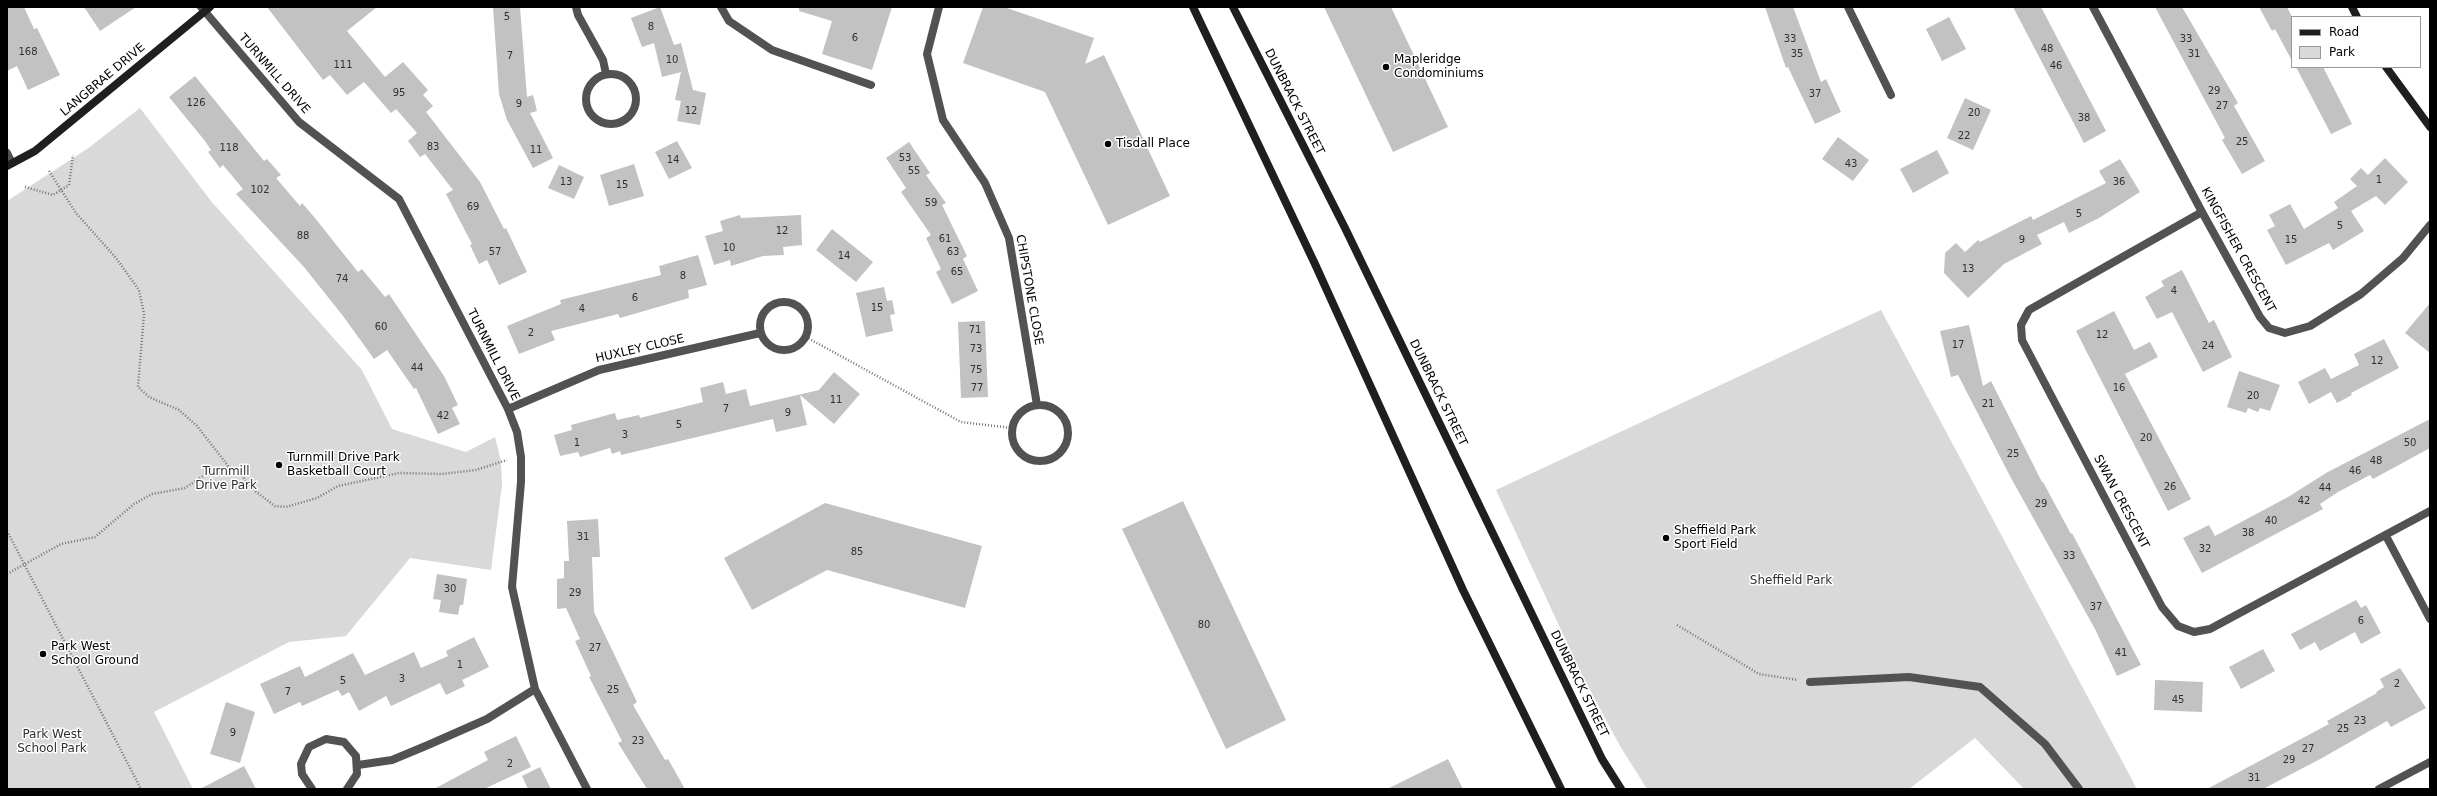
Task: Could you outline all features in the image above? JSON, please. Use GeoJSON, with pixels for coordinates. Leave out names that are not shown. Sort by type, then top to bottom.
{"type":"FeatureCollection","features":[{"type":"Feature","properties":{"kind":"main road"},"geometry":{"type":"LineString","coordinates":[[1193,7],[1315,264],[1463,590],[1561,789]]}},
{"type":"Feature","properties":{"kind":"main road","name":"DUNBRACK STREET"},"geometry":{"type":"LineString","coordinates":[[1233,7],[1345,228],[1602,759],[1621,789]]}},
{"type":"Feature","properties":{"kind":"main road"},"geometry":{"type":"LineString","coordinates":[[2352,7],[2357,16]]}},
{"type":"Feature","properties":{"kind":"main road","name":"LANGBRAE DRIVE"},"geometry":{"type":"LineString","coordinates":[[10,164],[35,151],[205,8]]}},
{"type":"Feature","properties":{"kind":"main road"},"geometry":{"type":"LineString","coordinates":[[2387,68],[2430,128]]}},
{"type":"Feature","properties":{"kind":"street"},"geometry":{"type":"LineString","coordinates":[[576,7],[578,15],[603,60],[606,74]]}},
{"type":"Feature","properties":{"kind":"street"},"geometry":{"type":"LineString","coordinates":[[721,7],[729,21],[772,50],[871,85]]}},
{"type":"Feature","properties":{"kind":"street","name":"CHIPSTONE CLOSE"},"geometry":{"type":"LineString","coordinates":[[939,7],[927,54],[943,120],[985,182],[1009,238],[1037,405]]}},
{"type":"Feature","properties":{"kind":"street"},"geometry":{"type":"LineString","coordinates":[[1848,7],[1891,95]]}},
{"type":"Feature","properties":{"kind":"street","name":"KINGFISHER CRESCENT"},"geometry":{"type":"LineString","coordinates":[[2093,7],[2202,212],[2260,317],[2269,328],[2285,333],[2310,326],[2361,294],[2403,258],[2430,226]]}},
{"type":"Feature","properties":{"kind":"street","name":"TURNMILL DRIVE"},"geometry":{"type":"LineString","coordinates":[[205,8],[299,122],[400,199],[508,409],[517,432],[521,457],[521,482],[512,587],[535,689],[587,789]]}},
{"type":"Feature","properties":{"kind":"street"},"geometry":{"type":"LineString","coordinates":[[606,74],[624,76],[634,88],[636,97],[633,111],[628,118],[613,124],[604,123],[590,114],[586,98],[592,82],[606,74]]}},
{"type":"Feature","properties":{"kind":"street"},"geometry":{"type":"LineString","coordinates":[[7,153],[10,164]]}},
{"type":"Feature","properties":{"kind":"street","name":"SWAN CRESCENT"},"geometry":{"type":"LineString","coordinates":[[2202,212],[2029,310],[2021,325],[2022,340],[2162,607],[2178,626],[2194,632],[2210,629],[2386,536],[2430,511]]}},
{"type":"Feature","properties":{"kind":"street"},"geometry":{"type":"LineString","coordinates":[[786,302],[794,304],[806,314],[808,322],[806,337],[794,348],[786,350],[770,346],[760,333],[759,325],[765,310],[774,303],[786,302]]}},
{"type":"Feature","properties":{"kind":"street","name":"HUXLEY CLOSE"},"geometry":{"type":"LineString","coordinates":[[508,409],[599,370],[760,333]]}},
{"type":"Feature","properties":{"kind":"street"},"geometry":{"type":"LineString","coordinates":[[1037,405],[1054,408],[1066,420],[1068,437],[1061,452],[1046,461],[1030,459],[1021,454],[1015,447],[1012,428],[1021,412],[1037,405]]}},
{"type":"Feature","properties":{"kind":"street"},"geometry":{"type":"LineString","coordinates":[[2386,536],[2430,619]]}},
{"type":"Feature","properties":{"kind":"street"},"geometry":{"type":"LineString","coordinates":[[1810,682],[1909,677],[1980,687],[2045,744],[2079,789]]}},
{"type":"Feature","properties":{"kind":"street"},"geometry":{"type":"LineString","coordinates":[[358,765],[392,760],[428,746],[487,720],[535,689]]}},
{"type":"Feature","properties":{"kind":"street"},"geometry":{"type":"LineString","coordinates":[[312,789],[302,774],[301,764],[309,747],[326,739],[344,742],[351,748],[358,765],[355,778],[347,789]]}},
{"type":"Feature","properties":{"kind":"street"},"geometry":{"type":"LineString","coordinates":[[2379,789],[2430,762]]}},
{"type":"Feature","properties":{"kind":"path"},"geometry":{"type":"LineString","coordinates":[[25,187],[53,195],[69,185],[73,155]]}},
{"type":"Feature","properties":{"kind":"path"},"geometry":{"type":"LineString","coordinates":[[49,171],[76,212],[102,245],[116,258],[139,290],[144,314],[138,386],[149,396],[179,410],[197,426],[229,467],[242,474],[251,488],[276,506],[286,507],[317,498],[338,486],[399,473],[442,474],[476,470],[500,461],[521,457]]}},
{"type":"Feature","properties":{"kind":"path"},"geometry":{"type":"LineString","coordinates":[[806,337],[961,422],[1012,428]]}},
{"type":"Feature","properties":{"kind":"path"},"geometry":{"type":"LineString","coordinates":[[7,574],[61,544],[95,537],[134,504],[152,494],[184,488],[212,470],[229,467]]}},
{"type":"Feature","properties":{"kind":"path"},"geometry":{"type":"LineString","coordinates":[[7,531],[141,789]]}},
{"type":"Feature","properties":{"kind":"path"},"geometry":{"type":"LineString","coordinates":[[1677,625],[1759,674],[1810,682]]}},
{"type":"Feature","properties":{"kind":"green space","name":"Turnmill Drive Park"},"geometry":{"type":"Polygon","coordinates":[[[140,108],[211,201],[362,370],[392,429],[466,452],[495,437],[501,461],[502,485],[491,570],[410,558],[346,636],[289,642],[154,712],[193,789],[7,789],[7,201],[87,149],[140,108]]]}},
{"type":"Feature","properties":{"kind":"green space","name":"Sheffield Park"},"geometry":{"type":"Polygon","coordinates":[[[1881,310],[2137,789],[2024,789],[1975,738],[1909,789],[1647,789],[1620,746],[1582,675],[1496,490],[1881,310]]]}},
{"type":"Feature","properties":{"kind":"building"},"geometry":{"type":"Polygon","coordinates":[[[7,7],[24,7],[34,29],[37,28],[60,75],[28,90],[17,66],[7,71],[7,7]]]}},
{"type":"Feature","properties":{"kind":"building"},"geometry":{"type":"Polygon","coordinates":[[[84,7],[136,7],[100,31],[84,7]]]}},
{"type":"Feature","properties":{"kind":"building"},"geometry":{"type":"Polygon","coordinates":[[[267,7],[377,7],[347,31],[385,77],[403,62],[428,90],[423,95],[433,106],[426,112],[480,182],[504,229],[506,228],[527,272],[499,285],[487,260],[479,264],[470,245],[472,244],[446,194],[453,190],[425,154],[420,157],[408,141],[417,133],[396,109],[391,113],[364,82],[347,95],[330,75],[323,80],[267,7]]]}},
{"type":"Feature","properties":{"kind":"building"},"geometry":{"type":"Polygon","coordinates":[[[493,7],[520,7],[527,97],[533,95],[537,111],[530,113],[553,158],[533,168],[507,120],[499,94],[493,7]]]}},
{"type":"Feature","properties":{"kind":"building"},"geometry":{"type":"Polygon","coordinates":[[[660,7],[674,45],[681,43],[693,90],[706,93],[700,125],[677,121],[681,101],[675,100],[681,72],[662,77],[654,43],[642,47],[631,18],[660,7]]]}},
{"type":"Feature","properties":{"kind":"building"},"geometry":{"type":"Polygon","coordinates":[[[799,7],[892,7],[872,70],[822,54],[832,21],[799,11],[799,7]]]}},
{"type":"Feature","properties":{"kind":"building","name":"Tisdall Place"},"geometry":{"type":"Polygon","coordinates":[[[983,7],[1004,7],[1094,38],[1085,64],[1104,55],[1170,196],[1108,225],[1045,92],[963,63],[983,7]]]}},
{"type":"Feature","properties":{"kind":"building","name":"Mapleridge Condominiums"},"geometry":{"type":"Polygon","coordinates":[[[1324,7],[1391,7],[1448,127],[1393,152],[1324,7]]]}},
{"type":"Feature","properties":{"kind":"building"},"geometry":{"type":"Polygon","coordinates":[[[1765,7],[1793,7],[1821,82],[1826,79],[1841,112],[1815,124],[1788,67],[1786,68],[1765,7]]]}},
{"type":"Feature","properties":{"kind":"building"},"geometry":{"type":"Polygon","coordinates":[[[2013,7],[2041,7],[2106,131],[2084,143],[2013,7]]]}},
{"type":"Feature","properties":{"kind":"building"},"geometry":{"type":"Polygon","coordinates":[[[2155,7],[2182,7],[2238,103],[2234,106],[2265,161],[2242,174],[2222,140],[2225,138],[2155,7]]]}},
{"type":"Feature","properties":{"kind":"building"},"geometry":{"type":"Polygon","coordinates":[[[2259,7],[2287,7],[2292,16],[2291,59],[2275,29],[2272,31],[2259,7]]]}},
{"type":"Feature","properties":{"kind":"building"},"geometry":{"type":"Polygon","coordinates":[[[1949,17],[1966,49],[1942,61],[1926,29],[1949,17]]]}},
{"type":"Feature","properties":{"kind":"building"},"geometry":{"type":"Polygon","coordinates":[[[2297,68],[2324,68],[2352,124],[2331,134],[2297,68]]]}},
{"type":"Feature","properties":{"kind":"building"},"geometry":{"type":"Polygon","coordinates":[[[195,76],[264,161],[267,159],[281,175],[276,178],[300,206],[302,203],[358,272],[362,269],[385,297],[389,294],[444,376],[458,405],[452,408],[460,424],[438,434],[416,388],[414,389],[387,350],[374,359],[343,316],[304,267],[236,194],[243,189],[223,165],[220,168],[208,152],[211,150],[205,141],[169,97],[195,76]]]}},
{"type":"Feature","properties":{"kind":"building"},"geometry":{"type":"Polygon","coordinates":[[[1965,98],[1991,110],[1973,150],[1947,138],[1965,98]]]}},
{"type":"Feature","properties":{"kind":"building"},"geometry":{"type":"Polygon","coordinates":[[[1838,137],[1869,160],[1853,181],[1822,159],[1838,137]]]}},
{"type":"Feature","properties":{"kind":"building"},"geometry":{"type":"Polygon","coordinates":[[[677,141],[692,168],[669,179],[655,152],[677,141]]]}},
{"type":"Feature","properties":{"kind":"building"},"geometry":{"type":"Polygon","coordinates":[[[909,142],[930,173],[926,175],[946,203],[942,205],[967,256],[963,259],[978,291],[952,304],[936,272],[941,269],[926,238],[931,235],[901,192],[906,188],[886,158],[909,142]]]}},
{"type":"Feature","properties":{"kind":"building"},"geometry":{"type":"Polygon","coordinates":[[[1937,150],[1949,173],[1913,193],[1900,169],[1937,150]]]}},
{"type":"Feature","properties":{"kind":"building"},"geometry":{"type":"Polygon","coordinates":[[[2385,158],[2408,182],[2385,205],[2376,196],[2351,211],[2364,231],[2333,250],[2329,243],[2286,265],[2267,230],[2275,226],[2269,215],[2290,204],[2304,229],[2338,208],[2334,202],[2357,186],[2350,179],[2361,168],[2368,175],[2385,158]]]}},
{"type":"Feature","properties":{"kind":"building"},"geometry":{"type":"Polygon","coordinates":[[[2120,159],[2140,192],[2099,218],[2069,233],[2064,222],[2037,235],[2042,244],[2004,264],[1968,298],[1944,273],[1945,253],[1956,243],[1965,252],[1978,240],[1980,242],[2031,216],[2033,220],[2106,183],[2099,171],[2120,159]]]}},
{"type":"Feature","properties":{"kind":"building"},"geometry":{"type":"Polygon","coordinates":[[[634,164],[644,196],[609,206],[600,175],[634,164]]]}},
{"type":"Feature","properties":{"kind":"building"},"geometry":{"type":"Polygon","coordinates":[[[559,165],[584,177],[574,199],[548,188],[559,165]]]}},
{"type":"Feature","properties":{"kind":"building"},"geometry":{"type":"Polygon","coordinates":[[[740,215],[741,218],[801,215],[802,245],[783,247],[784,255],[763,256],[731,266],[730,260],[714,265],[705,236],[723,231],[720,221],[740,215]]]}},
{"type":"Feature","properties":{"kind":"building"},"geometry":{"type":"Polygon","coordinates":[[[832,229],[873,262],[856,282],[816,250],[832,229]]]}},
{"type":"Feature","properties":{"kind":"building"},"geometry":{"type":"Polygon","coordinates":[[[698,255],[707,285],[688,290],[689,298],[620,318],[618,314],[551,331],[555,340],[519,354],[507,326],[561,304],[560,300],[661,275],[659,266],[698,255]]]}},
{"type":"Feature","properties":{"kind":"building"},"geometry":{"type":"Polygon","coordinates":[[[2182,270],[2209,323],[2214,320],[2232,357],[2203,372],[2172,312],[2157,319],[2145,297],[2164,286],[2161,281],[2182,270]]]}},
{"type":"Feature","properties":{"kind":"building"},"geometry":{"type":"Polygon","coordinates":[[[884,287],[887,301],[892,300],[895,314],[890,315],[893,331],[866,337],[856,293],[884,287]]]}},
{"type":"Feature","properties":{"kind":"building"},"geometry":{"type":"Polygon","coordinates":[[[2430,303],[2430,353],[2405,333],[2430,303]]]}},
{"type":"Feature","properties":{"kind":"building"},"geometry":{"type":"Polygon","coordinates":[[[2114,311],[2134,350],[2150,342],[2158,357],[2125,374],[2191,499],[2168,511],[2076,331],[2114,311]]]}},
{"type":"Feature","properties":{"kind":"building"},"geometry":{"type":"Polygon","coordinates":[[[985,321],[988,397],[961,398],[958,322],[985,321]]]}},
{"type":"Feature","properties":{"kind":"building"},"geometry":{"type":"Polygon","coordinates":[[[1969,325],[1983,386],[1991,381],[2042,482],[2071,534],[2072,533],[2141,665],[2117,676],[2095,629],[2011,478],[1958,375],[1951,377],[1940,331],[1969,325]]]}},
{"type":"Feature","properties":{"kind":"building"},"geometry":{"type":"Polygon","coordinates":[[[2384,339],[2399,368],[2351,393],[2352,395],[2337,403],[2331,392],[2309,404],[2298,382],[2325,368],[2331,379],[2359,365],[2354,354],[2384,339]]]}},
{"type":"Feature","properties":{"kind":"building"},"geometry":{"type":"Polygon","coordinates":[[[2239,371],[2280,385],[2270,411],[2260,408],[2258,412],[2248,408],[2246,413],[2227,407],[2239,371]]]}},
{"type":"Feature","properties":{"kind":"building"},"geometry":{"type":"Polygon","coordinates":[[[834,372],[860,394],[834,424],[800,395],[807,425],[776,432],[773,419],[621,455],[620,451],[612,454],[610,448],[580,457],[578,452],[560,456],[554,435],[572,430],[571,425],[615,413],[617,420],[639,415],[640,418],[703,402],[700,388],[723,382],[726,394],[746,389],[750,406],[819,390],[834,372]]]}},
{"type":"Feature","properties":{"kind":"building"},"geometry":{"type":"Polygon","coordinates":[[[2430,419],[2430,448],[2373,479],[2370,475],[2338,492],[2320,504],[2323,509],[2202,573],[2183,538],[2209,525],[2215,536],[2288,497],[2326,473],[2430,419]]]}},
{"type":"Feature","properties":{"kind":"building"},"geometry":{"type":"Polygon","coordinates":[[[1183,501],[1286,720],[1226,749],[1122,529],[1183,501]]]}},
{"type":"Feature","properties":{"kind":"building"},"geometry":{"type":"Polygon","coordinates":[[[825,503],[982,546],[965,608],[827,570],[752,610],[724,558],[825,503]]]}},
{"type":"Feature","properties":{"kind":"building"},"geometry":{"type":"Polygon","coordinates":[[[598,519],[600,557],[592,557],[594,612],[637,702],[633,705],[665,760],[668,759],[685,789],[647,789],[618,743],[622,741],[589,677],[591,676],[575,641],[580,639],[566,608],[557,609],[557,579],[564,578],[564,561],[569,561],[567,521],[598,519]]]}},
{"type":"Feature","properties":{"kind":"building"},"geometry":{"type":"Polygon","coordinates":[[[437,574],[467,579],[463,605],[460,605],[458,615],[439,612],[441,600],[433,599],[437,574]]]}},
{"type":"Feature","properties":{"kind":"building"},"geometry":{"type":"Polygon","coordinates":[[[2356,600],[2361,608],[2366,605],[2381,633],[2361,644],[2355,632],[2320,651],[2315,642],[2300,650],[2291,634],[2356,600]]]}},
{"type":"Feature","properties":{"kind":"building"},"geometry":{"type":"Polygon","coordinates":[[[474,637],[489,667],[462,680],[465,686],[446,695],[440,683],[391,706],[386,696],[359,711],[349,692],[342,696],[338,690],[302,706],[300,702],[274,714],[260,684],[300,666],[305,677],[353,653],[365,675],[414,652],[421,668],[448,656],[446,651],[474,637]]]}},
{"type":"Feature","properties":{"kind":"building"},"geometry":{"type":"Polygon","coordinates":[[[2263,649],[2275,671],[2241,689],[2229,667],[2263,649]]]}},
{"type":"Feature","properties":{"kind":"building"},"geometry":{"type":"Polygon","coordinates":[[[2400,668],[2426,708],[2391,727],[2387,721],[2263,789],[2207,789],[2329,724],[2327,721],[2377,693],[2376,692],[2384,687],[2380,679],[2400,668]]]}},
{"type":"Feature","properties":{"kind":"building"},"geometry":{"type":"Polygon","coordinates":[[[2155,680],[2203,682],[2202,712],[2154,710],[2155,680]]]}},
{"type":"Feature","properties":{"kind":"building"},"geometry":{"type":"Polygon","coordinates":[[[226,702],[255,712],[240,763],[210,754],[226,702]]]}},
{"type":"Feature","properties":{"kind":"building"},"geometry":{"type":"Polygon","coordinates":[[[516,736],[531,767],[484,789],[434,789],[488,760],[484,752],[516,736]]]}},
{"type":"Feature","properties":{"kind":"building"},"geometry":{"type":"Polygon","coordinates":[[[1448,759],[1463,789],[1387,789],[1448,759]]]}},
{"type":"Feature","properties":{"kind":"building"},"geometry":{"type":"Polygon","coordinates":[[[244,766],[256,789],[200,789],[244,766]]]}},
{"type":"Feature","properties":{"kind":"building"},"geometry":{"type":"Polygon","coordinates":[[[540,767],[551,789],[528,789],[522,776],[540,767]]]}},
{"type":"Feature","properties":{"kind":"place","name":"Mapleridge Condominiums"},"geometry":{"type":"Point","coordinates":[1386,67]}},
{"type":"Feature","properties":{"kind":"place","name":"Tisdall Place"},"geometry":{"type":"Point","coordinates":[1108,144]}},
{"type":"Feature","properties":{"kind":"place","name":"Turnmill Drive Park Basketball Court"},"geometry":{"type":"Point","coordinates":[279,465]}},
{"type":"Feature","properties":{"kind":"place","name":"Sheffield Park Sport Field"},"geometry":{"type":"Point","coordinates":[1666,538]}},
{"type":"Feature","properties":{"kind":"place","name":"Park West School Ground"},"geometry":{"type":"Point","coordinates":[43,654]}},
{"type":"Feature","properties":{"kind":"park label","name":"Park West School Park"},"geometry":{"type":"Point","coordinates":[52,742]}}]}
